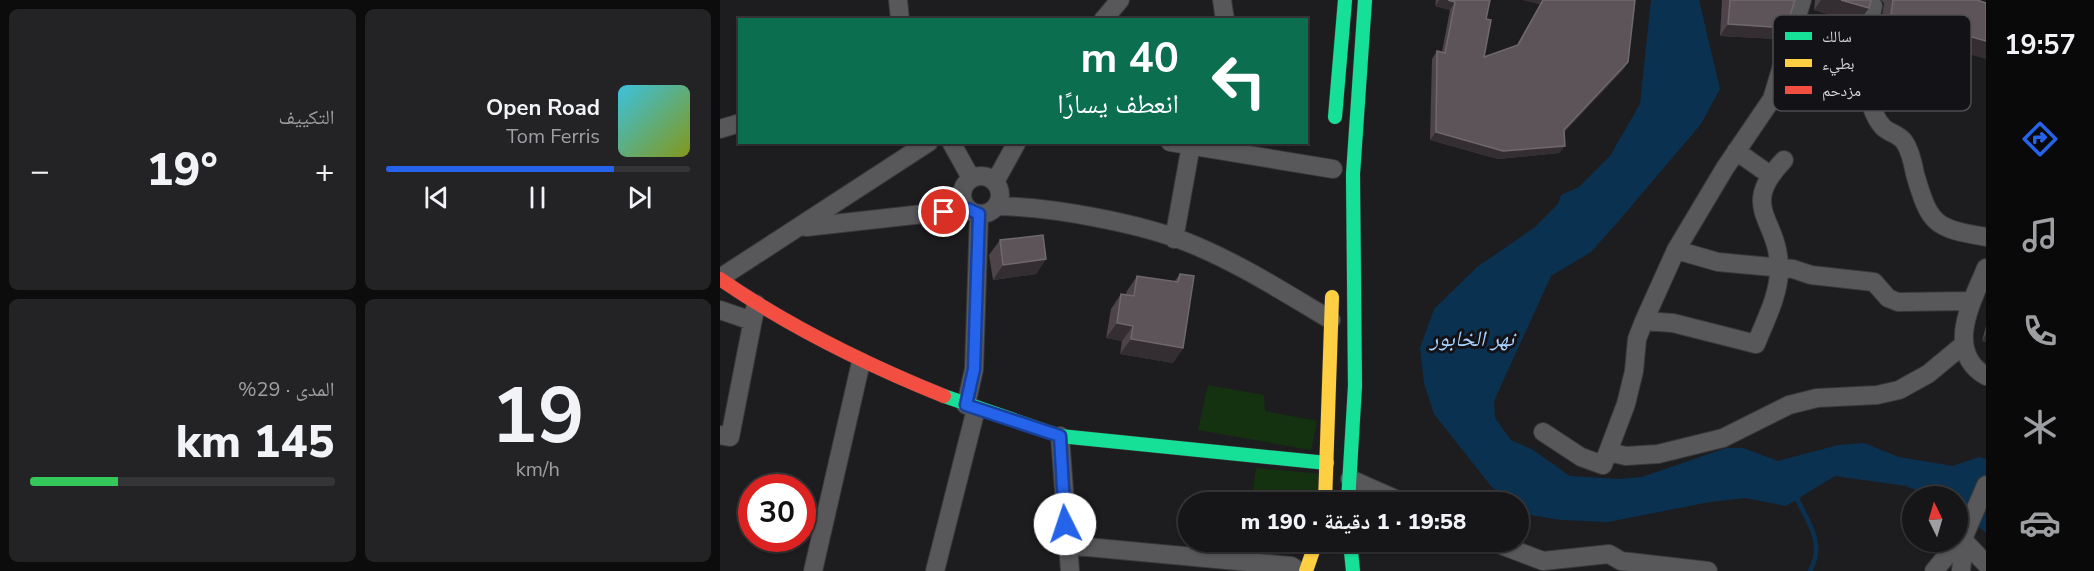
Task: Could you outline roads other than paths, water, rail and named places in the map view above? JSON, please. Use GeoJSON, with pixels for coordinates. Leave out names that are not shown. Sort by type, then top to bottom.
{"type":"FeatureCollection","features":[{"type":"Feature","properties":{"kind":"main road"},"geometry":{"type":"LineString","coordinates":[[1335,136],[1338,64],[1345,0]]}},
{"type":"Feature","properties":{"kind":"main road"},"geometry":{"type":"LineString","coordinates":[[1349,492],[1354,386],[1355,111],[1362,59],[1365,0]]}},
{"type":"Feature","properties":{"kind":"main road"},"geometry":{"type":"LineString","coordinates":[[720,279],[754,312],[861,362],[971,407],[1060,436],[1327,463]]}},
{"type":"Feature","properties":{"kind":"main road"},"geometry":{"type":"LineString","coordinates":[[1326,492],[1332,285]]}},
{"type":"Feature","properties":{"kind":"main road"},"geometry":{"type":"LineString","coordinates":[[1306,571],[1313,552]]}},
{"type":"Feature","properties":{"kind":"main road"},"geometry":{"type":"LineString","coordinates":[[1321,571],[1322,552]]}},
{"type":"Feature","properties":{"kind":"main road"},"geometry":{"type":"LineString","coordinates":[[1344,571],[1346,552]]}},
{"type":"Feature","properties":{"kind":"main road"},"geometry":{"type":"LineString","coordinates":[[1349,552],[1353,571]]}},
{"type":"Feature","properties":{"kind":"street"},"geometry":{"type":"LineString","coordinates":[[898,0],[900,18]]}},
{"type":"Feature","properties":{"kind":"street"},"geometry":{"type":"LineString","coordinates":[[1105,18],[1120,0]]}},
{"type":"Feature","properties":{"kind":"street"},"geometry":{"type":"LineString","coordinates":[[1222,0],[1225,18]]}},
{"type":"Feature","properties":{"kind":"street"},"geometry":{"type":"LineString","coordinates":[[1797,15],[1802,0]]}},
{"type":"Feature","properties":{"kind":"street"},"geometry":{"type":"LineString","coordinates":[[1871,15],[1873,6]]}},
{"type":"Feature","properties":{"kind":"street"},"geometry":{"type":"LineString","coordinates":[[1543,432],[1581,457],[1603,465],[1626,404],[1634,371],[1637,339],[1676,250],[1736,151],[1773,96]]}},
{"type":"Feature","properties":{"kind":"street"},"geometry":{"type":"LineString","coordinates":[[1876,111],[1883,127],[1905,142],[1925,204],[1937,224],[1955,232],[1986,237]]}},
{"type":"Feature","properties":{"kind":"street"},"geometry":{"type":"LineString","coordinates":[[720,129],[738,124]]}},
{"type":"Feature","properties":{"kind":"street"},"geometry":{"type":"LineString","coordinates":[[720,279],[926,144]]}},
{"type":"Feature","properties":{"kind":"street"},"geometry":{"type":"LineString","coordinates":[[952,144],[971,178]]}},
{"type":"Feature","properties":{"kind":"street"},"geometry":{"type":"LineString","coordinates":[[995,182],[1016,144]]}},
{"type":"Feature","properties":{"kind":"street"},"geometry":{"type":"LineString","coordinates":[[1184,144],[1333,169]]}},
{"type":"Feature","properties":{"kind":"street"},"geometry":{"type":"LineString","coordinates":[[1174,239],[1191,145]]}},
{"type":"Feature","properties":{"kind":"street"},"geometry":{"type":"LineString","coordinates":[[1736,151],[1770,175]]}},
{"type":"Feature","properties":{"kind":"street"},"geometry":{"type":"LineString","coordinates":[[1644,321],[1673,323],[1756,344],[1776,291],[1779,269],[1761,198],[1763,187],[1770,175],[1784,160]]}},
{"type":"Feature","properties":{"kind":"street"},"geometry":{"type":"LineString","coordinates":[[801,228],[974,212],[985,214],[996,206],[1000,194],[995,182],[984,176],[971,178]]}},
{"type":"Feature","properties":{"kind":"street"},"geometry":{"type":"LineString","coordinates":[[935,571],[971,407],[974,369],[974,212],[962,193],[971,178]]}},
{"type":"Feature","properties":{"kind":"street"},"geometry":{"type":"LineString","coordinates":[[996,206],[1056,211],[1174,239],[1233,263],[1332,320]]}},
{"type":"Feature","properties":{"kind":"street"},"geometry":{"type":"LineString","coordinates":[[1676,250],[1718,262],[1793,269],[1811,275],[1874,282],[1888,298],[1898,302],[1972,302]]}},
{"type":"Feature","properties":{"kind":"street"},"geometry":{"type":"LineString","coordinates":[[1986,268],[1964,320],[1963,345],[1968,360],[1986,376]]}},
{"type":"Feature","properties":{"kind":"street"},"geometry":{"type":"LineString","coordinates":[[720,310],[754,312],[730,437],[720,435]]}},
{"type":"Feature","properties":{"kind":"street"},"geometry":{"type":"LineString","coordinates":[[1609,452],[1626,456],[1658,454],[1729,436],[1789,405],[1817,398],[1877,395],[1899,390],[1928,374],[1963,345]]}},
{"type":"Feature","properties":{"kind":"street"},"geometry":{"type":"LineString","coordinates":[[813,571],[861,362]]}},
{"type":"Feature","properties":{"kind":"street"},"geometry":{"type":"LineString","coordinates":[[1060,436],[1066,545],[1070,571]]}},
{"type":"Feature","properties":{"kind":"street"},"geometry":{"type":"LineString","coordinates":[[1350,479],[1379,492]]}},
{"type":"Feature","properties":{"kind":"street"},"geometry":{"type":"LineString","coordinates":[[1968,528],[1986,485]]}},
{"type":"Feature","properties":{"kind":"street"},"geometry":{"type":"LineString","coordinates":[[1968,543],[1986,564]]}},
{"type":"Feature","properties":{"kind":"street"},"geometry":{"type":"LineString","coordinates":[[1066,545],[1291,566],[1299,571]]}},
{"type":"Feature","properties":{"kind":"street"},"geometry":{"type":"LineString","coordinates":[[1519,552],[1543,561],[1609,554],[1622,561],[1708,571]]}},
{"type":"Feature","properties":{"kind":"street"},"geometry":{"type":"LineString","coordinates":[[1934,571],[1951,552]]}},
{"type":"Feature","properties":{"kind":"street"},"geometry":{"type":"LineString","coordinates":[[1961,571],[1963,552]]}},
{"type":"Feature","properties":{"kind":"water","name":"نهر الخابور"},"geometry":{"type":"Polygon","coordinates":[[[1651,0],[1699,0],[1720,89],[1701,124],[1591,252],[1551,276],[1494,401],[1495,418],[1511,440],[1533,450],[1570,476],[1619,479],[1642,477],[1726,448],[1743,448],[1778,461],[1838,445],[1864,443],[1899,457],[1953,466],[1979,457],[1986,459],[1986,533],[1968,518],[1968,486],[1906,486],[1835,476],[1786,506],[1745,498],[1710,502],[1608,522],[1561,520],[1529,515],[1529,492],[1498,492],[1491,486],[1434,414],[1424,383],[1420,348],[1434,309],[1477,267],[1534,228],[1558,204],[1561,195],[1579,187],[1610,156],[1640,104],[1651,0]]]}},
{"type":"Feature","properties":{"kind":"waterway"},"geometry":{"type":"LineString","coordinates":[[1796,496],[1816,541],[1816,551],[1810,571]]}}]}
